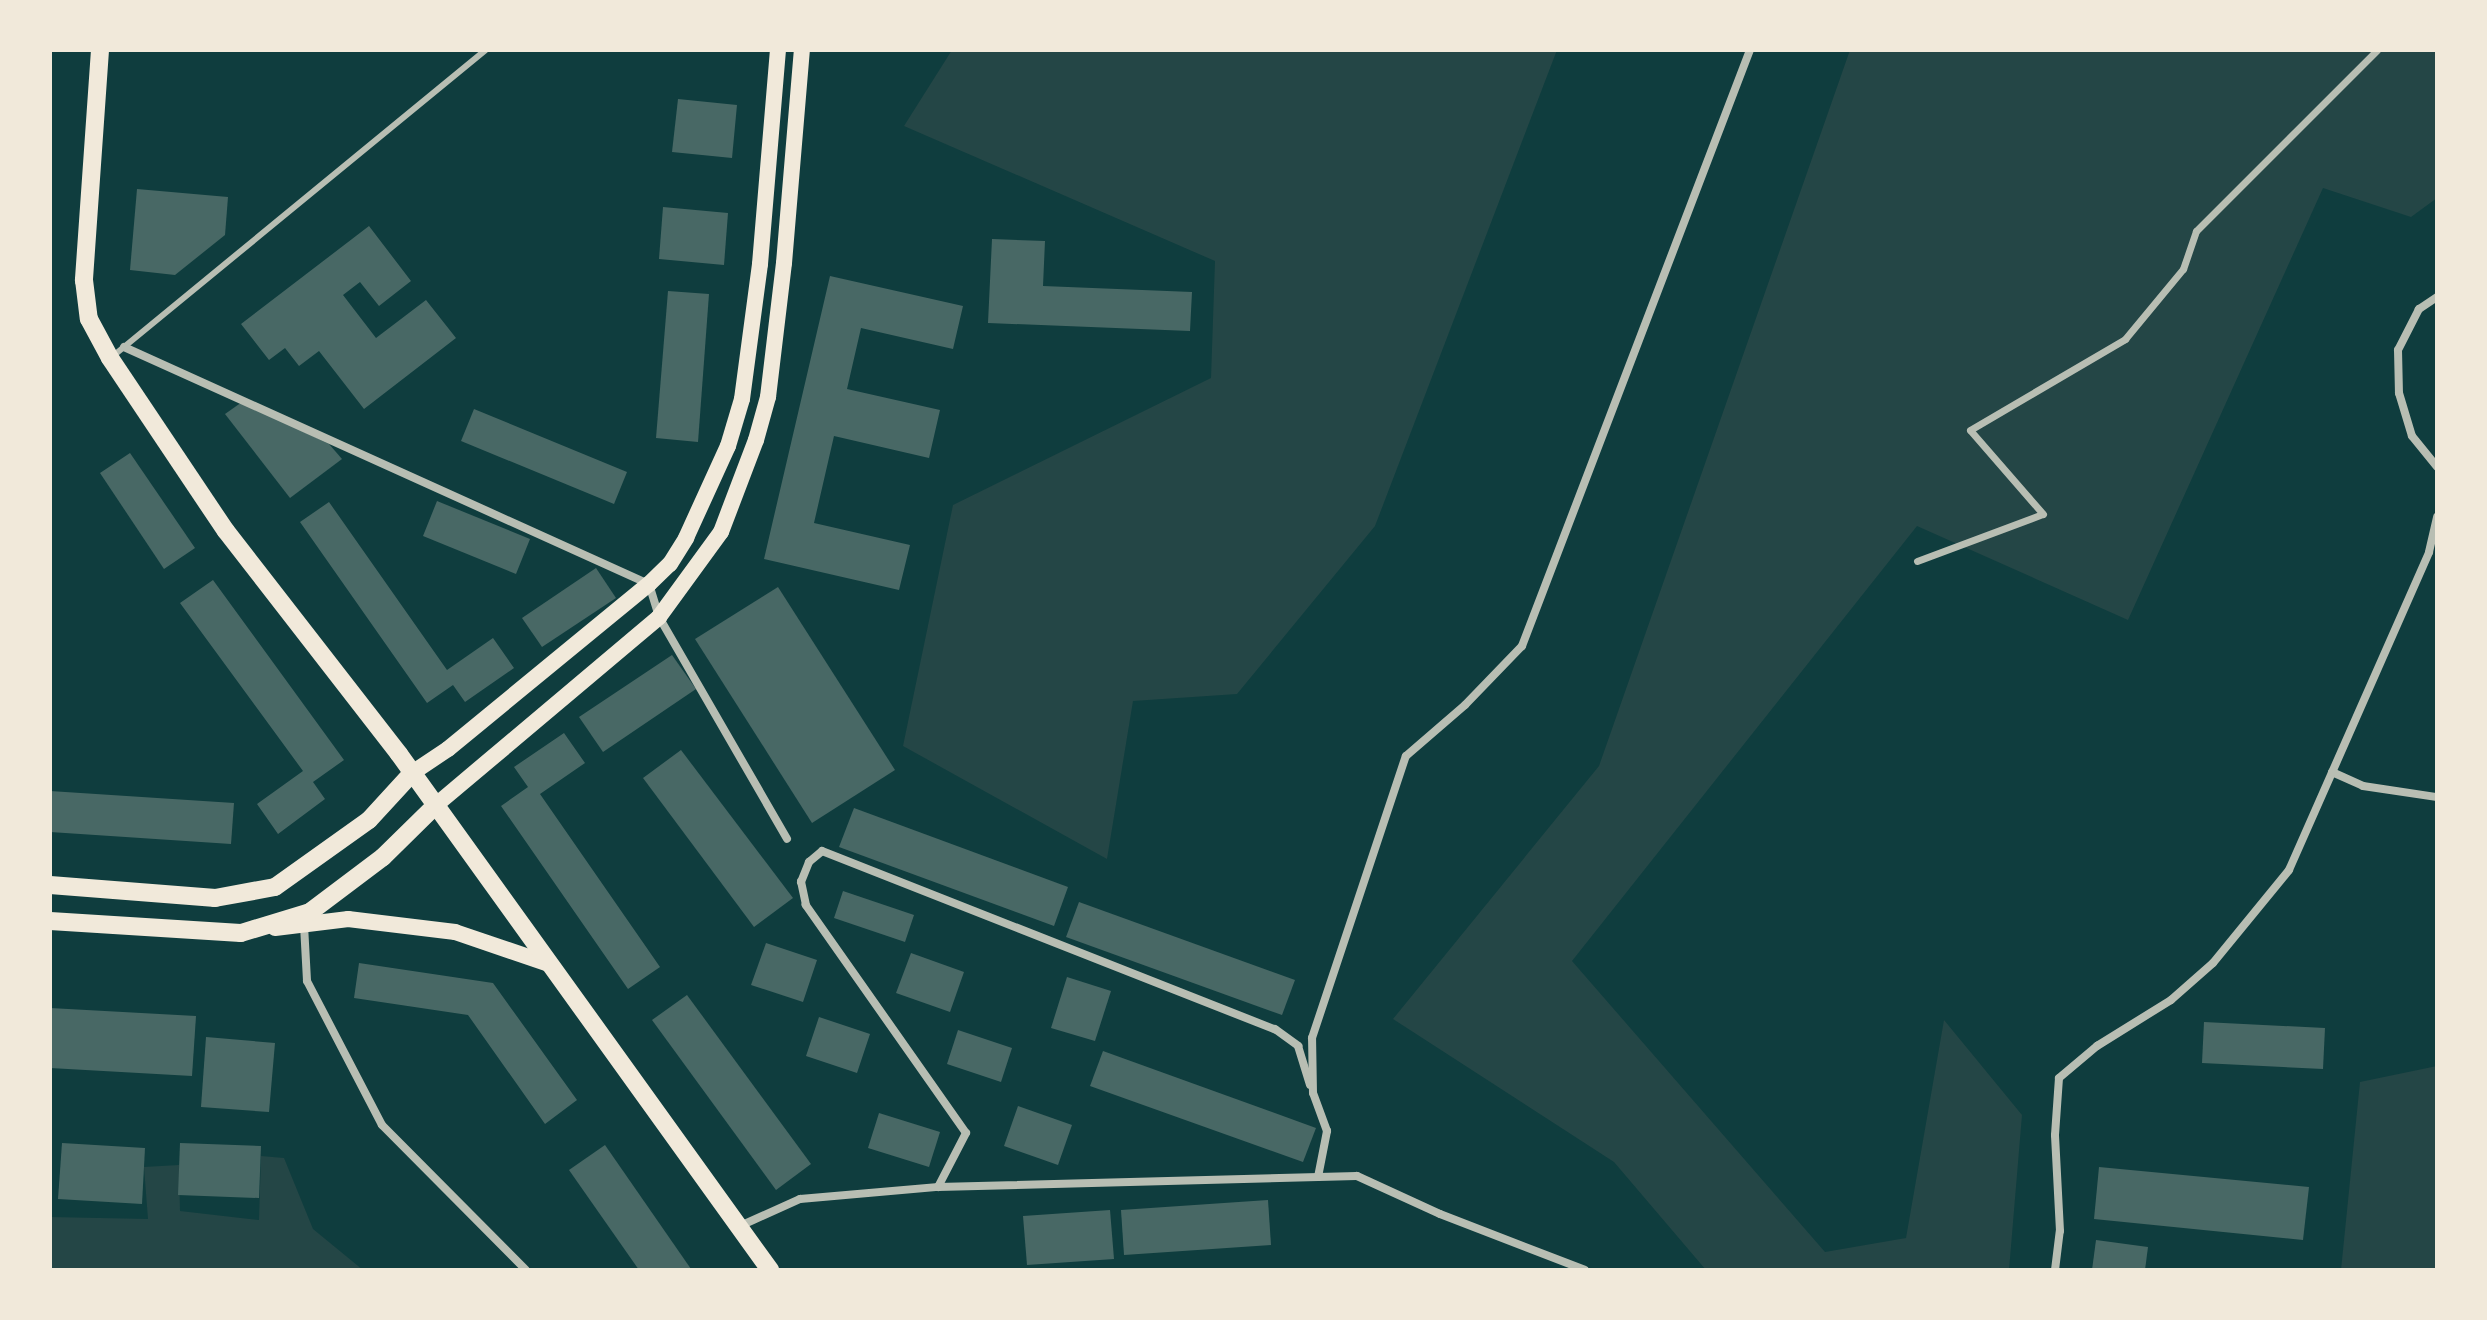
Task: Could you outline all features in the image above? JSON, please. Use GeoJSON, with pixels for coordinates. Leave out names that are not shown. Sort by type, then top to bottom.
{"type":"FeatureCollection","features":[{"type":"Feature","properties":{"kind":"main road"},"geometry":{"type":"LineString","coordinates":[[100,50],[84,280],[89,319],[117,353],[226,531],[436,805],[770,1270]]}},
{"type":"Feature","properties":{"kind":"main road"},"geometry":{"type":"LineString","coordinates":[[50,885],[215,898],[275,887],[369,820],[412,773],[448,749],[670,564],[686,538],[728,446],[742,399],[760,264],[778,50]]}},
{"type":"Feature","properties":{"kind":"main road"},"geometry":{"type":"LineString","coordinates":[[241,933],[310,912],[383,857],[436,805],[659,617],[721,532],[756,440],[768,397],[784,263],[802,50]]}},
{"type":"Feature","properties":{"kind":"main road"},"geometry":{"type":"LineString","coordinates":[[50,921],[241,933],[348,919],[455,932],[549,964]]}},
{"type":"Feature","properties":{"kind":"street"},"geometry":{"type":"LineString","coordinates":[[1313,1093],[1312,1038],[1406,756],[1465,705],[1522,646],[1750,50]]}},
{"type":"Feature","properties":{"kind":"street"},"geometry":{"type":"LineString","coordinates":[[1917,561],[2043,514],[1970,430],[2125,339],[2183,269],[2196,231],[2377,50]]}},
{"type":"Feature","properties":{"kind":"street"},"geometry":{"type":"LineString","coordinates":[[2437,297],[2419,309],[2398,350],[2399,393],[2412,436],[2437,467]]}},
{"type":"Feature","properties":{"kind":"street"},"geometry":{"type":"LineString","coordinates":[[117,353],[649,584],[659,617],[787,839]]}},
{"type":"Feature","properties":{"kind":"street"},"geometry":{"type":"LineString","coordinates":[[2055,1270],[2060,1231],[2055,1135],[2059,1078],[2097,1046],[2171,1000],[2213,963],[2289,870],[2429,552],[2437,517]]}},
{"type":"Feature","properties":{"kind":"street"},"geometry":{"type":"LineString","coordinates":[[2332,772],[2363,786],[2437,797]]}},
{"type":"Feature","properties":{"kind":"street"},"geometry":{"type":"LineString","coordinates":[[938,1187],[966,1133],[806,905],[801,882],[809,862],[822,851],[1275,1029],[1298,1046],[1327,1131],[1318,1177]]}},
{"type":"Feature","properties":{"kind":"street"},"geometry":{"type":"LineString","coordinates":[[304,925],[307,981],[382,1125],[526,1270]]}},
{"type":"Feature","properties":{"kind":"street"},"geometry":{"type":"LineString","coordinates":[[739,1226],[800,1199],[938,1187],[1357,1176],[1440,1214],[1585,1270]]}},
{"type":"Feature","properties":{"kind":"lane"},"geometry":{"type":"LineString","coordinates":[[117,353],[485,50]]}},
{"type":"Feature","properties":{"kind":"shaded area"},"geometry":{"type":"Polygon","coordinates":[[[952,50],[1557,50],[1375,526],[1237,694],[1133,701],[1107,859],[903,746],[953,505],[1211,378],[1215,261],[904,126],[952,50]]]}},
{"type":"Feature","properties":{"kind":"shaded area"},"geometry":{"type":"Polygon","coordinates":[[[1850,50],[2437,50],[2437,198],[2411,217],[2323,188],[2128,620],[1917,526],[1572,961],[1825,1252],[1906,1238],[1944,1020],[2022,1115],[2009,1270],[1706,1270],[1614,1162],[1393,1019],[1599,766],[1850,50]]]}},
{"type":"Feature","properties":{"kind":"shaded area"},"geometry":{"type":"Polygon","coordinates":[[[2437,1066],[2437,1270],[2341,1270],[2360,1082],[2437,1066]]]}},
{"type":"Feature","properties":{"kind":"shaded area"},"geometry":{"type":"Polygon","coordinates":[[[261,1156],[284,1158],[313,1229],[363,1270],[50,1270],[50,1217],[148,1219],[144,1167],[179,1165],[180,1211],[259,1220],[261,1156]]]}},
{"type":"Feature","properties":{"kind":"building"},"geometry":{"type":"Polygon","coordinates":[[[678,99],[737,105],[732,158],[672,152],[678,99]]]}},
{"type":"Feature","properties":{"kind":"building"},"geometry":{"type":"Polygon","coordinates":[[[137,189],[228,197],[225,235],[175,275],[130,270],[137,189]]]}},
{"type":"Feature","properties":{"kind":"building"},"geometry":{"type":"Polygon","coordinates":[[[663,207],[728,213],[724,265],[659,259],[663,207]]]}},
{"type":"Feature","properties":{"kind":"building"},"geometry":{"type":"Polygon","coordinates":[[[369,226],[411,281],[379,306],[360,282],[343,295],[376,338],[426,300],[456,338],[364,409],[319,351],[299,366],[285,348],[269,360],[241,324],[369,226]]]}},
{"type":"Feature","properties":{"kind":"building"},"geometry":{"type":"Polygon","coordinates":[[[992,239],[1045,241],[1043,286],[1192,292],[1190,331],[988,323],[992,239]]]}},
{"type":"Feature","properties":{"kind":"building"},"geometry":{"type":"Polygon","coordinates":[[[830,276],[963,306],[953,349],[861,328],[847,389],[940,410],[929,458],[834,436],[814,523],[910,545],[899,590],[764,559],[830,276]]]}},
{"type":"Feature","properties":{"kind":"building"},"geometry":{"type":"Polygon","coordinates":[[[668,291],[709,294],[698,442],[656,438],[668,291]]]}},
{"type":"Feature","properties":{"kind":"building"},"geometry":{"type":"Polygon","coordinates":[[[242,402],[329,444],[342,459],[290,498],[225,414],[242,402]]]}},
{"type":"Feature","properties":{"kind":"building"},"geometry":{"type":"Polygon","coordinates":[[[474,409],[627,472],[614,504],[461,441],[474,409]]]}},
{"type":"Feature","properties":{"kind":"building"},"geometry":{"type":"Polygon","coordinates":[[[130,453],[195,548],[164,569],[100,473],[130,453]]]}},
{"type":"Feature","properties":{"kind":"building"},"geometry":{"type":"Polygon","coordinates":[[[437,501],[530,539],[516,574],[423,536],[437,501]]]}},
{"type":"Feature","properties":{"kind":"building"},"geometry":{"type":"Polygon","coordinates":[[[329,502],[447,670],[493,638],[514,668],[465,702],[453,685],[427,703],[300,522],[329,502]]]}},
{"type":"Feature","properties":{"kind":"building"},"geometry":{"type":"Polygon","coordinates":[[[596,568],[616,598],[542,647],[522,618],[596,568]]]}},
{"type":"Feature","properties":{"kind":"building"},"geometry":{"type":"Polygon","coordinates":[[[213,580],[344,760],[313,782],[325,799],[278,834],[257,804],[303,771],[180,603],[213,580]]]}},
{"type":"Feature","properties":{"kind":"building"},"geometry":{"type":"Polygon","coordinates":[[[778,587],[895,770],[812,823],[695,639],[778,587]]]}},
{"type":"Feature","properties":{"kind":"building"},"geometry":{"type":"Polygon","coordinates":[[[672,655],[696,689],[603,752],[579,717],[672,655]]]}},
{"type":"Feature","properties":{"kind":"building"},"geometry":{"type":"Polygon","coordinates":[[[564,733],[585,763],[540,794],[660,967],[628,989],[501,806],[528,787],[514,767],[564,733]]]}},
{"type":"Feature","properties":{"kind":"building"},"geometry":{"type":"Polygon","coordinates":[[[681,750],[793,898],[754,927],[643,778],[681,750]]]}},
{"type":"Feature","properties":{"kind":"building"},"geometry":{"type":"Polygon","coordinates":[[[50,791],[234,803],[231,844],[50,832],[50,791]]]}},
{"type":"Feature","properties":{"kind":"building"},"geometry":{"type":"Polygon","coordinates":[[[854,808],[1068,887],[1054,926],[839,847],[854,808]]]}},
{"type":"Feature","properties":{"kind":"building"},"geometry":{"type":"Polygon","coordinates":[[[843,891],[914,915],[905,942],[834,918],[843,891]]]}},
{"type":"Feature","properties":{"kind":"building"},"geometry":{"type":"Polygon","coordinates":[[[1079,902],[1295,980],[1282,1015],[1066,937],[1079,902]]]}},
{"type":"Feature","properties":{"kind":"building"},"geometry":{"type":"Polygon","coordinates":[[[766,943],[817,960],[803,1002],[751,985],[766,943]]]}},
{"type":"Feature","properties":{"kind":"building"},"geometry":{"type":"Polygon","coordinates":[[[911,953],[964,972],[950,1012],[896,993],[911,953]]]}},
{"type":"Feature","properties":{"kind":"building"},"geometry":{"type":"Polygon","coordinates":[[[359,963],[493,983],[577,1100],[545,1124],[468,1015],[354,998],[359,963]]]}},
{"type":"Feature","properties":{"kind":"building"},"geometry":{"type":"Polygon","coordinates":[[[1067,977],[1111,991],[1095,1041],[1051,1028],[1067,977]]]}},
{"type":"Feature","properties":{"kind":"building"},"geometry":{"type":"Polygon","coordinates":[[[687,995],[811,1164],[776,1190],[652,1020],[687,995]]]}},
{"type":"Feature","properties":{"kind":"building"},"geometry":{"type":"Polygon","coordinates":[[[50,1008],[196,1016],[192,1076],[50,1068],[50,1008]]]}},
{"type":"Feature","properties":{"kind":"building"},"geometry":{"type":"Polygon","coordinates":[[[819,1017],[870,1034],[857,1073],[806,1056],[819,1017]]]}},
{"type":"Feature","properties":{"kind":"building"},"geometry":{"type":"Polygon","coordinates":[[[2204,1022],[2325,1028],[2323,1069],[2202,1063],[2204,1022]]]}},
{"type":"Feature","properties":{"kind":"building"},"geometry":{"type":"Polygon","coordinates":[[[958,1030],[1012,1048],[1001,1082],[947,1064],[958,1030]]]}},
{"type":"Feature","properties":{"kind":"building"},"geometry":{"type":"Polygon","coordinates":[[[206,1037],[275,1043],[269,1112],[201,1107],[206,1037]]]}},
{"type":"Feature","properties":{"kind":"building"},"geometry":{"type":"Polygon","coordinates":[[[1103,1051],[1316,1128],[1303,1162],[1090,1086],[1103,1051]]]}},
{"type":"Feature","properties":{"kind":"building"},"geometry":{"type":"Polygon","coordinates":[[[1018,1106],[1072,1125],[1058,1165],[1004,1146],[1018,1106]]]}},
{"type":"Feature","properties":{"kind":"building"},"geometry":{"type":"Polygon","coordinates":[[[879,1113],[940,1132],[929,1167],[868,1148],[879,1113]]]}},
{"type":"Feature","properties":{"kind":"building"},"geometry":{"type":"Polygon","coordinates":[[[62,1143],[145,1148],[142,1204],[58,1199],[62,1143]]]}},
{"type":"Feature","properties":{"kind":"building"},"geometry":{"type":"Polygon","coordinates":[[[180,1143],[261,1146],[259,1198],[178,1195],[180,1143]]]}},
{"type":"Feature","properties":{"kind":"building"},"geometry":{"type":"Polygon","coordinates":[[[605,1145],[691,1269],[639,1270],[569,1170],[605,1145]]]}},
{"type":"Feature","properties":{"kind":"building"},"geometry":{"type":"Polygon","coordinates":[[[2099,1167],[2309,1187],[2303,1240],[2094,1219],[2099,1167]]]}},
{"type":"Feature","properties":{"kind":"building"},"geometry":{"type":"Polygon","coordinates":[[[1268,1200],[1271,1245],[1124,1255],[1121,1210],[1268,1200]]]}},
{"type":"Feature","properties":{"kind":"building"},"geometry":{"type":"Polygon","coordinates":[[[1110,1210],[1114,1259],[1027,1265],[1023,1216],[1110,1210]]]}},
{"type":"Feature","properties":{"kind":"building"},"geometry":{"type":"Polygon","coordinates":[[[2096,1240],[2148,1247],[2145,1270],[2092,1270],[2096,1240]]]}}]}
